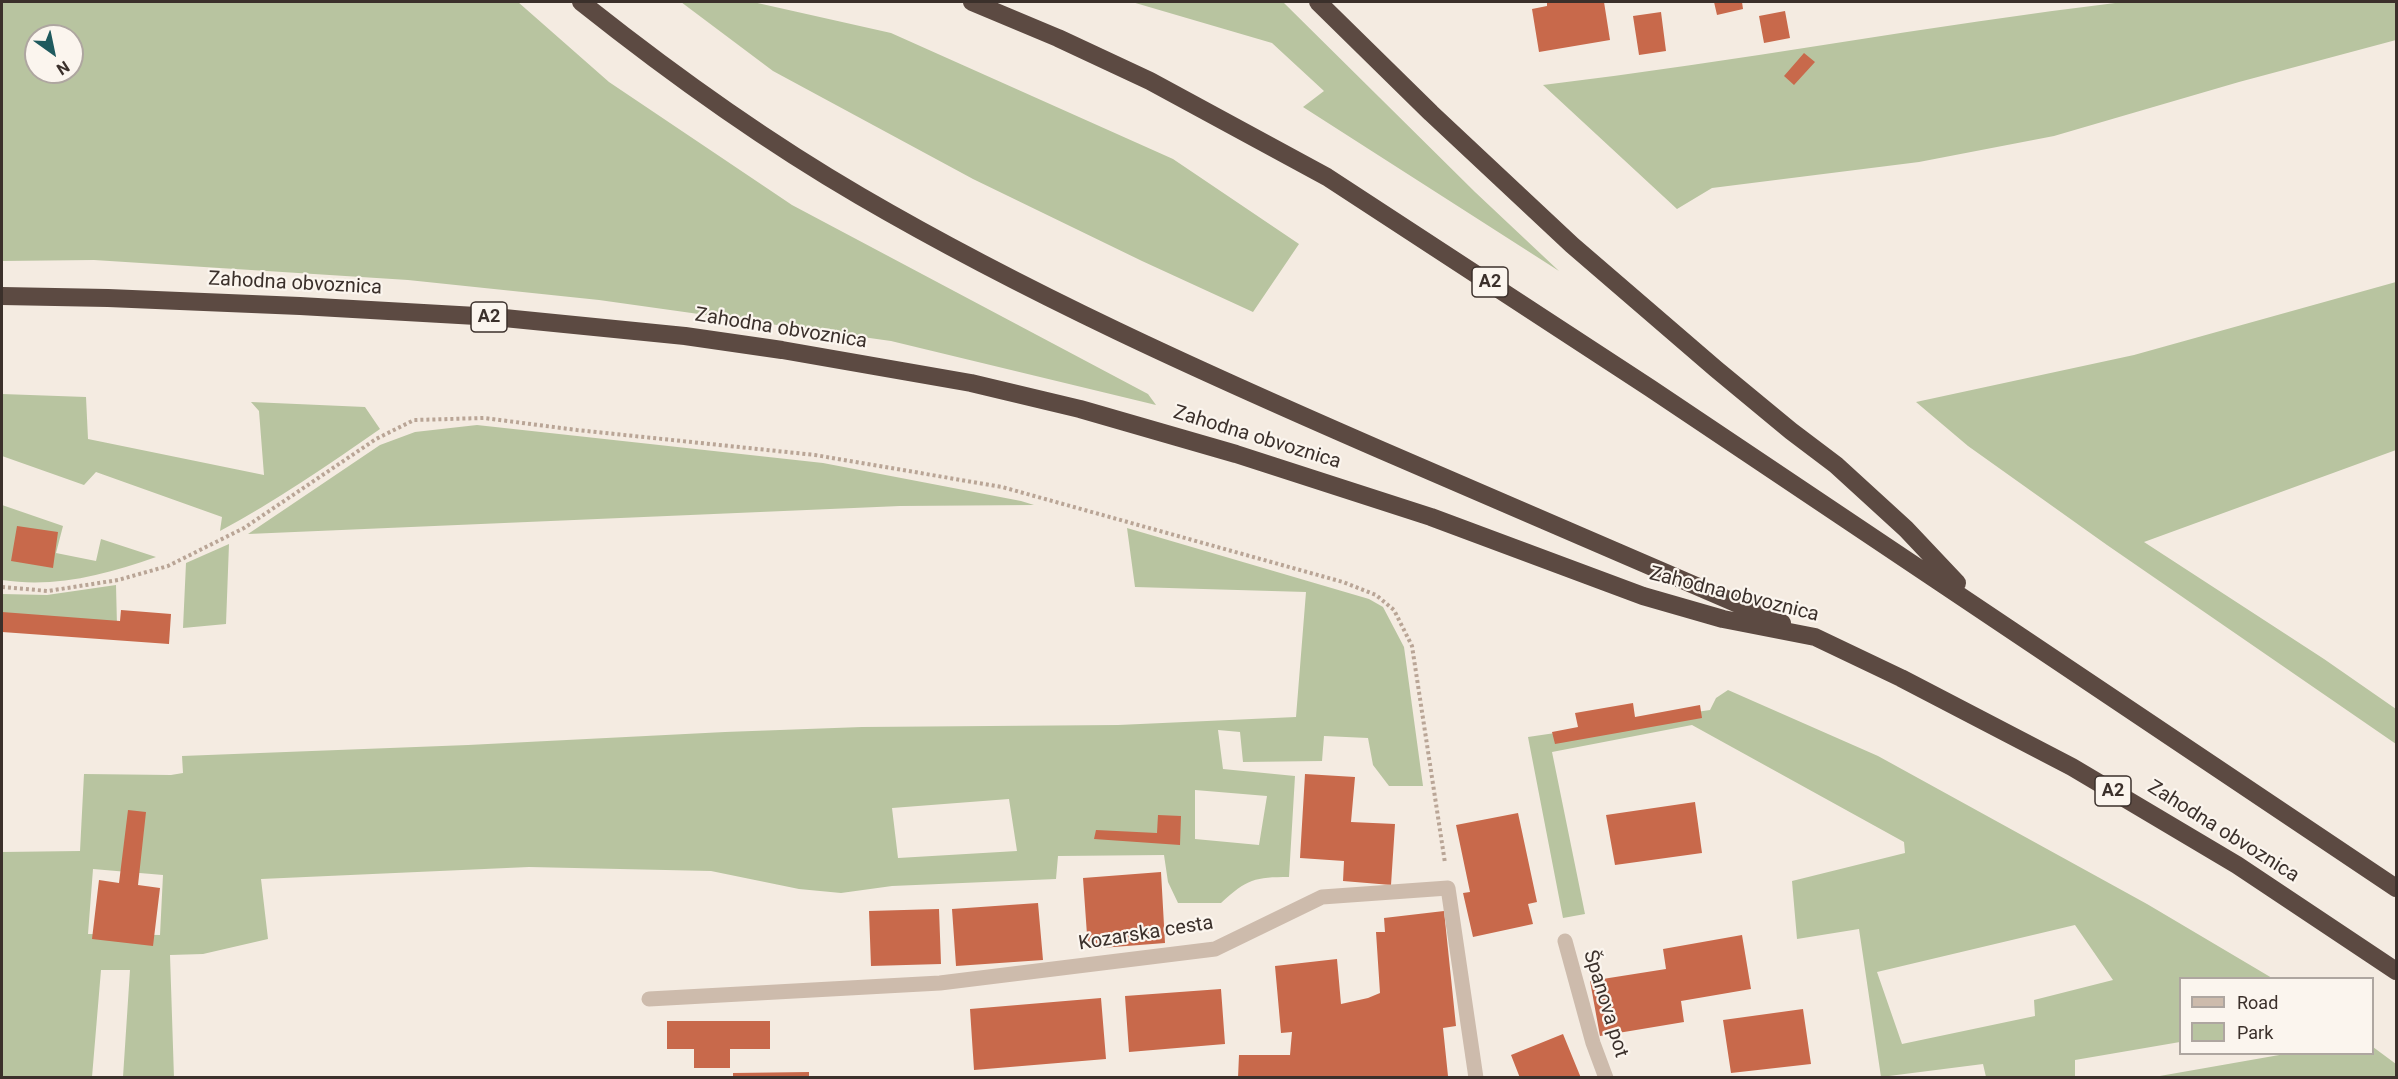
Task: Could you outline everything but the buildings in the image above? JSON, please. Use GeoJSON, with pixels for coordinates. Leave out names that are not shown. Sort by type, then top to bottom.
{"type":"FeatureCollection","features":[{"type":"Feature","properties":{"kind":"highway"},"geometry":{"type":"LineString","coordinates":[[581,2],[693,87],[774,143],[857,195],[1029,289],[1279,406],[1815,637]]}},
{"type":"Feature","properties":{"kind":"highway","name":"A2"},"geometry":{"type":"LineString","coordinates":[[972,2],[1058,38],[1150,81],[1327,177],[1507,293],[2397,888]]}},
{"type":"Feature","properties":{"kind":"highway"},"geometry":{"type":"LineString","coordinates":[[1318,2],[1431,113],[1572,245],[1716,369],[1836,465],[1906,529],[1981,608]]}},
{"type":"Feature","properties":{"kind":"highway","name":"Zahodna obvoznica"},"geometry":{"type":"LineString","coordinates":[[2,296],[108,297],[494,317],[685,336],[782,350],[971,383],[1080,409],[1236,454],[1431,517],[1643,596],[1723,619],[1815,637],[1901,678],[2072,767],[2236,865],[2397,971]]}},
{"type":"Feature","properties":{"kind":"street","name":"Kozarska cesta"},"geometry":{"type":"LineString","coordinates":[[649,999],[940,983],[1215,949],[1322,897],[1448,888]]}},
{"type":"Feature","properties":{"kind":"street"},"geometry":{"type":"LineString","coordinates":[[1448,888],[1476,1077]]}},
{"type":"Feature","properties":{"kind":"street","name":"Španova pot"},"geometry":{"type":"LineString","coordinates":[[1565,941],[1593,1043],[1606,1077]]}},
{"type":"Feature","properties":{"kind":"path"},"geometry":{"type":"LineString","coordinates":[[2,587],[48,591],[118,580],[168,566],[244,528],[376,439],[414,420],[484,418],[815,455],[1002,487],[1343,582],[1376,595],[1394,610],[1412,646],[1448,888]]}},
{"type":"Feature","properties":{"kind":"green space"},"geometry":{"type":"Polygon","coordinates":[[[2,2],[518,2],[609,82],[792,205],[1148,394],[1156,405],[891,341],[599,300],[408,280],[94,260],[2,261],[2,2]]]}},
{"type":"Feature","properties":{"kind":"green space"},"geometry":{"type":"Polygon","coordinates":[[[681,2],[753,2],[891,33],[1173,159],[1299,244],[1253,312],[973,179],[773,71],[681,2]]]}},
{"type":"Feature","properties":{"kind":"green space"},"geometry":{"type":"Polygon","coordinates":[[[1132,2],[1283,2],[1475,192],[1559,271],[1303,107],[1324,91],[1272,43],[1132,2]]]}},
{"type":"Feature","properties":{"kind":"green space"},"geometry":{"type":"Polygon","coordinates":[[[2123,2],[2396,2],[2396,40],[2239,82],[2054,136],[1919,162],[1712,188],[1677,209],[1543,85],[1688,66],[1978,21],[2123,2]]]}},
{"type":"Feature","properties":{"kind":"green space"},"geometry":{"type":"Polygon","coordinates":[[[2396,282],[2396,450],[2144,542],[2324,659],[2396,709],[2396,744],[2107,545],[1968,446],[1916,402],[2134,355],[2396,282]]]}},
{"type":"Feature","properties":{"kind":"green space"},"geometry":{"type":"Polygon","coordinates":[[[2,394],[86,397],[88,439],[264,475],[259,411],[251,402],[365,407],[380,429],[282,495],[220,531],[222,517],[96,472],[84,485],[2,456],[2,394]]]}},
{"type":"Feature","properties":{"kind":"green space"},"geometry":{"type":"Polygon","coordinates":[[[477,425],[823,463],[1034,505],[900,506],[248,534],[380,445],[415,432],[477,425]]]}},
{"type":"Feature","properties":{"kind":"green space"},"geometry":{"type":"Polygon","coordinates":[[[2,505],[63,526],[56,553],[96,561],[101,539],[156,557],[99,574],[61,581],[2,580],[2,505]]]}},
{"type":"Feature","properties":{"kind":"green space"},"geometry":{"type":"Polygon","coordinates":[[[1127,528],[1369,599],[1383,607],[1404,647],[1423,786],[1389,786],[1373,765],[1368,738],[1324,736],[1322,761],[1243,762],[1240,732],[1218,730],[1223,769],[1295,776],[1289,877],[1252,881],[1221,903],[1178,903],[1168,882],[1164,855],[1058,856],[1056,879],[892,886],[841,893],[799,889],[711,871],[529,867],[261,879],[268,939],[203,954],[170,955],[174,1078],[123,1077],[130,970],[101,970],[92,1077],[2,1077],[2,852],[80,851],[84,774],[171,775],[183,773],[182,756],[862,727],[1118,725],[1296,717],[1306,592],[1135,587],[1127,528]],[[1195,790],[1195,839],[1259,845],[1267,796],[1195,790]],[[1009,799],[892,808],[898,858],[1017,851],[1009,799]],[[93,869],[88,934],[160,935],[163,875],[93,869]]]}},
{"type":"Feature","properties":{"kind":"green space"},"geometry":{"type":"Polygon","coordinates":[[[229,544],[226,624],[183,628],[186,563],[229,544]]]}},
{"type":"Feature","properties":{"kind":"green space"},"geometry":{"type":"Polygon","coordinates":[[[116,585],[117,626],[2,627],[2,594],[47,595],[116,585]]]}},
{"type":"Feature","properties":{"kind":"green space"},"geometry":{"type":"Polygon","coordinates":[[[1728,690],[1878,756],[2147,904],[2270,977],[2179,977],[2179,1042],[2075,1060],[2075,1077],[1986,1077],[1983,1064],[1881,1077],[1859,929],[1797,939],[1792,881],[1905,853],[1904,842],[1692,725],[1552,752],[1585,914],[1563,918],[1528,737],[1710,710],[1716,698],[1728,690]],[[2075,925],[1877,972],[1902,1044],[2035,1016],[2034,1000],[2113,980],[2075,925]]]}},
{"type":"Feature","properties":{"kind":"green space"},"geometry":{"type":"Polygon","coordinates":[[[2374,1048],[2396,1064],[2396,1077],[2154,1077],[2279,1055],[2374,1055],[2374,1048]]]}}]}
